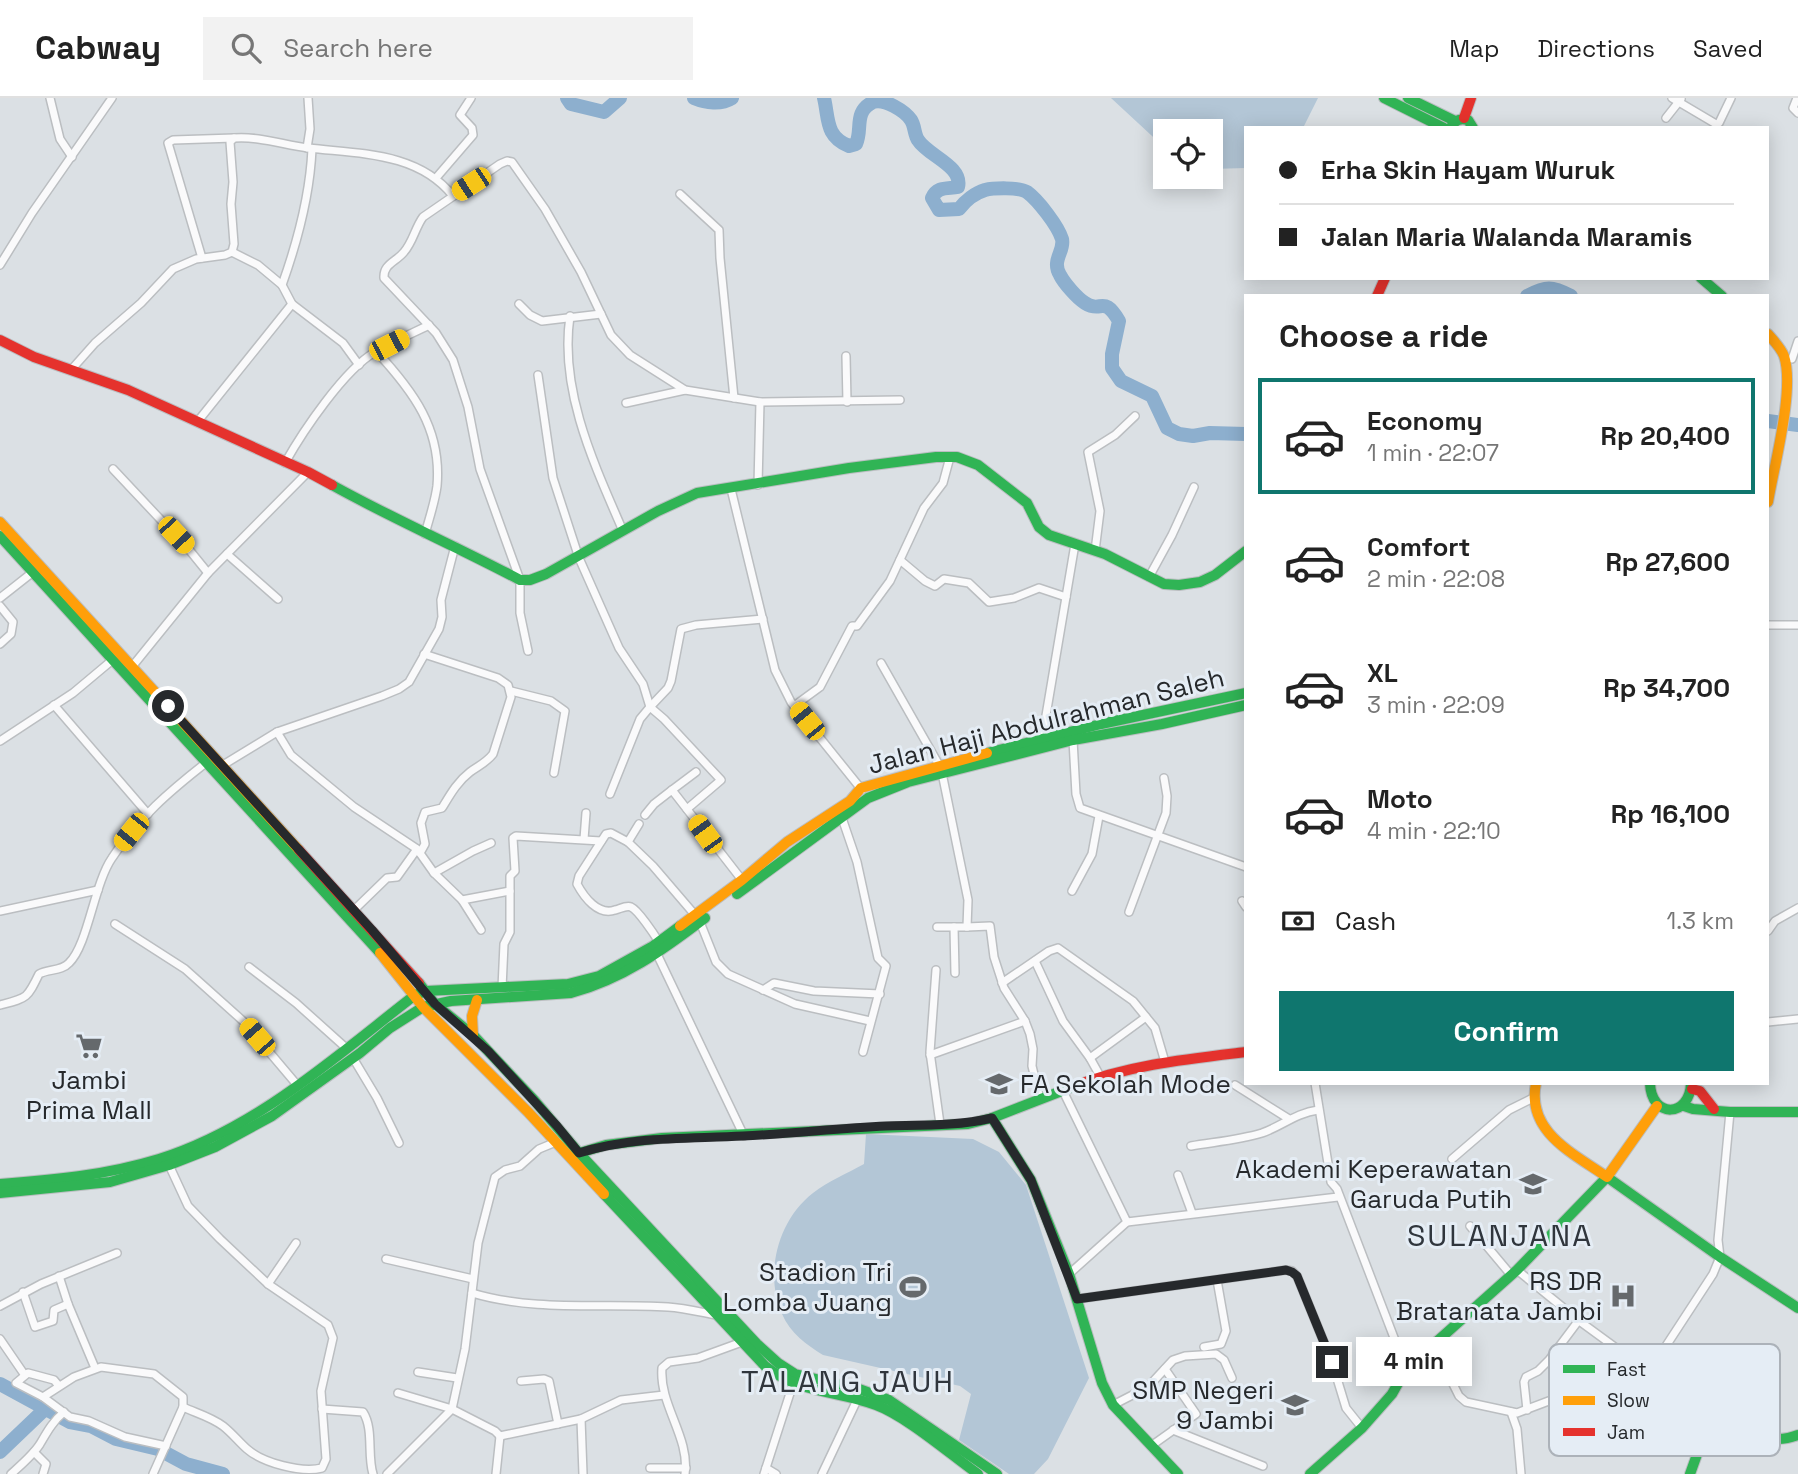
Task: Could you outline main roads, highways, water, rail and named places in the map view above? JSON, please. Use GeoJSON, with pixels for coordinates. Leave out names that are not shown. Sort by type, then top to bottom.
{"type":"FeatureCollection","features":[{"type":"Feature","properties":{"kind":"main road"},"geometry":{"type":"LineString","coordinates":[[1384,98],[1440,126]]}},
{"type":"Feature","properties":{"kind":"main road"},"geometry":{"type":"LineString","coordinates":[[1408,98],[1466,125],[1471,98]]}},
{"type":"Feature","properties":{"kind":"main road"},"geometry":{"type":"LineString","coordinates":[[1703,280],[1720,294]]}},
{"type":"Feature","properties":{"kind":"main road"},"geometry":{"type":"LineString","coordinates":[[1769,335],[1791,360],[1769,496]]}},
{"type":"Feature","properties":{"kind":"main road"},"geometry":{"type":"LineString","coordinates":[[0,340],[34,357],[128,390],[198,421],[308,472],[425,534],[455,546],[520,580],[530,580],[579,558],[624,531],[697,494],[849,468],[950,457],[978,466],[1027,503],[1043,532],[1095,551],[1164,584],[1200,582],[1215,575],[1244,553]]}},
{"type":"Feature","properties":{"kind":"main road"},"geometry":{"type":"LineString","coordinates":[[0,522],[116,657]]}},
{"type":"Feature","properties":{"kind":"main road"},"geometry":{"type":"LineString","coordinates":[[0,536],[223,765],[435,1004],[473,1035],[534,1100],[681,1268],[716,1315],[771,1372],[793,1384],[875,1403],[997,1474]]}},
{"type":"Feature","properties":{"kind":"main road"},"geometry":{"type":"LineString","coordinates":[[129,671],[207,762],[379,952],[424,1007],[778,1363],[805,1378],[877,1394],[978,1474]]}},
{"type":"Feature","properties":{"kind":"main road","name":"Jalan Haji Abdulrahman Saleh"},"geometry":{"type":"LineString","coordinates":[[213,1142],[298,1086],[415,995],[426,991],[584,981],[618,967],[697,919],[868,798],[940,769],[1042,739],[1244,692]]}},
{"type":"Feature","properties":{"kind":"main road","name":"Jalan Haji Abdulrahman Saleh"},"geometry":{"type":"LineString","coordinates":[[213,1142],[272,1116],[390,1028],[424,1007],[571,993],[619,978],[657,954],[787,842],[850,801],[861,788],[1073,740],[1244,705]]}},
{"type":"Feature","properties":{"kind":"main road"},"geometry":{"type":"LineString","coordinates":[[473,1035],[472,1016],[477,1000]]}},
{"type":"Feature","properties":{"kind":"main road"},"geometry":{"type":"LineString","coordinates":[[579,1153],[606,1145],[643,1140],[968,1124],[992,1118],[1100,1076],[1165,1062],[1244,1052]]}},
{"type":"Feature","properties":{"kind":"main road"},"geometry":{"type":"LineString","coordinates":[[1536,1085],[1533,1098],[1535,1111],[1548,1131],[1607,1177],[1798,1308]]}},
{"type":"Feature","properties":{"kind":"main road"},"geometry":{"type":"LineString","coordinates":[[1650,1085],[1651,1098],[1657,1106],[1665,1110],[1684,1106],[1690,1098],[1691,1086],[1700,1091],[1714,1109]]}},
{"type":"Feature","properties":{"kind":"main road"},"geometry":{"type":"LineString","coordinates":[[1310,1474],[1362,1428],[1392,1394],[1406,1369],[1514,1273],[1607,1177],[1657,1106]]}},
{"type":"Feature","properties":{"kind":"main road"},"geometry":{"type":"LineString","coordinates":[[1684,1106],[1730,1112],[1798,1112]]}},
{"type":"Feature","properties":{"kind":"main road"},"geometry":{"type":"LineString","coordinates":[[992,1118],[1031,1180],[1069,1274],[1102,1384],[1114,1405],[1178,1474]]}},
{"type":"Feature","properties":{"kind":"main road"},"geometry":{"type":"LineString","coordinates":[[0,1194],[169,1165],[213,1142]]}},
{"type":"Feature","properties":{"kind":"main road"},"geometry":{"type":"LineString","coordinates":[[0,1184],[98,1178],[213,1142]]}},
{"type":"Feature","properties":{"kind":"main road"},"geometry":{"type":"LineString","coordinates":[[1780,1441],[1798,1436]]}},
{"type":"Feature","properties":{"kind":"main road"},"geometry":{"type":"LineString","coordinates":[[1690,1474],[1698,1456]]}},
{"type":"Feature","properties":{"kind":"waterway"},"geometry":{"type":"LineString","coordinates":[[567,98],[571,104],[604,112],[620,98]]}},
{"type":"Feature","properties":{"kind":"waterway"},"geometry":{"type":"LineString","coordinates":[[694,98],[713,102],[732,98]]}},
{"type":"Feature","properties":{"kind":"waterway"},"geometry":{"type":"LineString","coordinates":[[824,98],[832,132],[849,146],[856,144],[863,111],[873,102],[888,104],[908,116],[918,140],[950,167],[958,180],[958,187],[943,189],[934,194],[932,198],[939,210],[959,209],[970,198],[985,190],[1000,188],[1027,192],[1037,201],[1060,234],[1062,243],[1057,265],[1064,282],[1085,303],[1095,307],[1106,306],[1119,321],[1112,368],[1121,381],[1152,396],[1167,428],[1179,434],[1244,434]]}},
{"type":"Feature","properties":{"kind":"waterway"},"geometry":{"type":"LineString","coordinates":[[1531,294],[1549,288],[1567,294]]}},
{"type":"Feature","properties":{"kind":"waterway"},"geometry":{"type":"LineString","coordinates":[[1769,421],[1798,425]]}},
{"type":"Feature","properties":{"kind":"waterway"},"geometry":{"type":"LineString","coordinates":[[0,1384],[70,1422],[91,1426],[116,1439],[158,1449],[186,1464],[223,1474]]}},
{"type":"Feature","properties":{"kind":"waterway"},"geometry":{"type":"LineString","coordinates":[[0,1452],[45,1409]]}},
{"type":"Feature","properties":{"kind":"place","name":"Jambi Prima Mall"},"geometry":{"type":"Point","coordinates":[89,1046]}},
{"type":"Feature","properties":{"kind":"place","name":"FA Sekolah Mode"},"geometry":{"type":"Point","coordinates":[999,1084]}},
{"type":"Feature","properties":{"kind":"place","name":"Akademi Keperawatan Garuda Putih"},"geometry":{"type":"Point","coordinates":[1533,1184]}},
{"type":"Feature","properties":{"kind":"place","name":"Stadion Tri Lomba Juang"},"geometry":{"type":"Point","coordinates":[913,1287]}},
{"type":"Feature","properties":{"kind":"place","name":"RS DR Bratanata Jambi"},"geometry":{"type":"Point","coordinates":[1623,1296]}},
{"type":"Feature","properties":{"kind":"place","name":"SMP Negeri 9 Jambi"},"geometry":{"type":"Point","coordinates":[1295,1405]}},
{"type":"Feature","properties":{"kind":"district","name":"SULANJANA"},"geometry":{"type":"Point","coordinates":[1500,1236]}},
{"type":"Feature","properties":{"kind":"district","name":"TALANG JAUH"},"geometry":{"type":"Point","coordinates":[848,1382]}}]}
